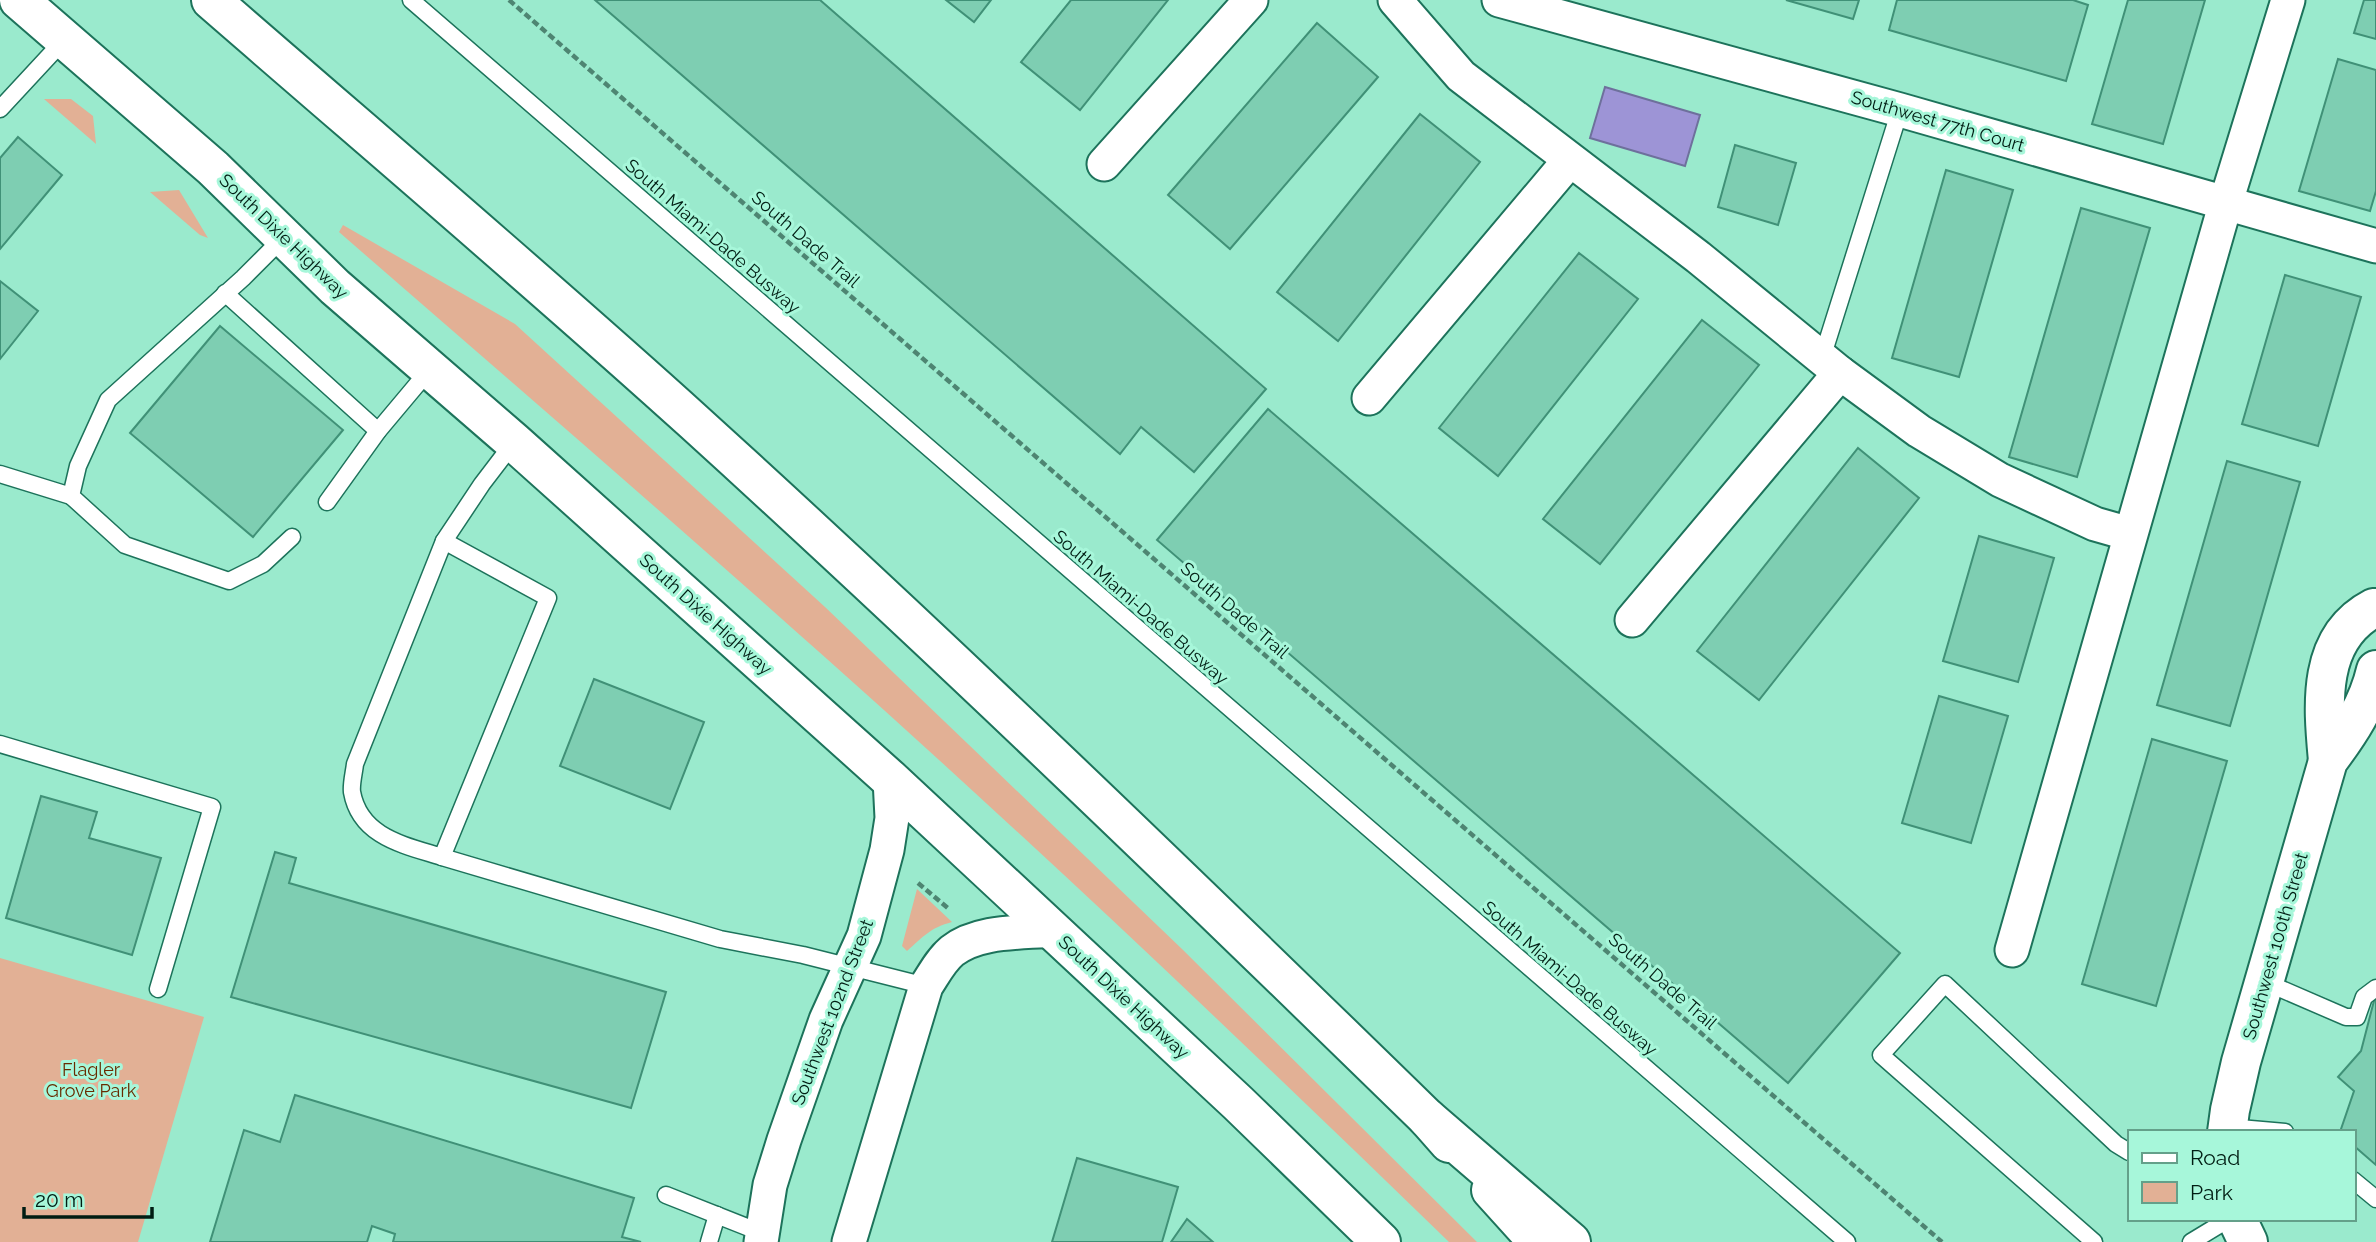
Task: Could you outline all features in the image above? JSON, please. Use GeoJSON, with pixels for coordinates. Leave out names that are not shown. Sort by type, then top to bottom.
{"type":"FeatureCollection","features":[{"type":"Feature","properties":{"kind":"main road","name":"South Dixie Highway"},"geometry":{"type":"LineString","coordinates":[[19,0],[213,168],[335,287],[514,442],[890,779],[1238,1103],[1381,1242]]}},
{"type":"Feature","properties":{"kind":"main road"},"geometry":{"type":"LineString","coordinates":[[211,0],[549,293],[692,421],[1099,799],[1427,1118],[1571,1242]]}},
{"type":"Feature","properties":{"kind":"main road","name":"Southwest 100th Street"},"geometry":{"type":"LineString","coordinates":[[2228,1129],[2241,1062],[2328,761],[2323,693],[2329,665],[2342,637],[2358,617],[2375,610]]}},
{"type":"Feature","properties":{"kind":"main road","name":"Southwest 100th Street"},"geometry":{"type":"LineString","coordinates":[[2328,761],[2351,730],[2372,687],[2376,670]]}},
{"type":"Feature","properties":{"kind":"main road"},"geometry":{"type":"LineString","coordinates":[[1427,1118],[1538,1242]]}},
{"type":"Feature","properties":{"kind":"main road"},"geometry":{"type":"LineString","coordinates":[[2238,1221],[2248,1242]]}},
{"type":"Feature","properties":{"kind":"street"},"geometry":{"type":"LineString","coordinates":[[1104,164],[1251,0]]}},
{"type":"Feature","properties":{"kind":"street"},"geometry":{"type":"LineString","coordinates":[[1395,0],[1461,76],[1698,257],[1831,366],[1919,431],[2000,480],[2095,524],[2130,534]]}},
{"type":"Feature","properties":{"kind":"street","name":"Southwest 77th Court"},"geometry":{"type":"LineString","coordinates":[[1499,0],[1900,110],[2376,246]]}},
{"type":"Feature","properties":{"kind":"street"},"geometry":{"type":"LineString","coordinates":[[2012,950],[2226,202],[2288,0]]}},
{"type":"Feature","properties":{"kind":"street"},"geometry":{"type":"LineString","coordinates":[[1369,398],[1569,161]]}},
{"type":"Feature","properties":{"kind":"street"},"geometry":{"type":"LineString","coordinates":[[1632,620],[1831,366]]}},
{"type":"Feature","properties":{"kind":"street","name":"Southwest 102nd Street"},"geometry":{"type":"LineString","coordinates":[[770,1239],[770,1185],[783,1140],[825,1020],[864,936],[887,850],[892,818],[890,779]]}},
{"type":"Feature","properties":{"kind":"street"},"geometry":{"type":"LineString","coordinates":[[849,1242],[926,986],[943,961],[964,944],[982,937],[1053,930]]}},
{"type":"Feature","properties":{"kind":"lane","name":"South Miami-Dade Busway"},"geometry":{"type":"LineString","coordinates":[[411,0],[1847,1242]]}},
{"type":"Feature","properties":{"kind":"lane"},"geometry":{"type":"LineString","coordinates":[[0,109],[64,40]]}},
{"type":"Feature","properties":{"kind":"lane"},"geometry":{"type":"LineString","coordinates":[[1831,366],[1900,110]]}},
{"type":"Feature","properties":{"kind":"lane"},"geometry":{"type":"LineString","coordinates":[[71,496],[79,467],[108,400],[284,237]]}},
{"type":"Feature","properties":{"kind":"lane"},"geometry":{"type":"LineString","coordinates":[[225,293],[378,431]]}},
{"type":"Feature","properties":{"kind":"lane"},"geometry":{"type":"LineString","coordinates":[[327,502],[378,431],[430,369]]}},
{"type":"Feature","properties":{"kind":"lane"},"geometry":{"type":"LineString","coordinates":[[514,442],[444,541],[355,764],[352,790],[359,815],[373,830],[398,843],[442,857],[720,939],[803,955],[926,986]]}},
{"type":"Feature","properties":{"kind":"lane"},"geometry":{"type":"LineString","coordinates":[[0,474],[71,496],[125,545],[229,581],[263,564],[292,537]]}},
{"type":"Feature","properties":{"kind":"lane"},"geometry":{"type":"LineString","coordinates":[[442,857],[548,598],[444,541]]}},
{"type":"Feature","properties":{"kind":"lane"},"geometry":{"type":"LineString","coordinates":[[0,744],[212,807],[159,989]]}},
{"type":"Feature","properties":{"kind":"lane"},"geometry":{"type":"LineString","coordinates":[[2265,982],[2346,1017],[2357,1017],[2364,997],[2376,988]]}},
{"type":"Feature","properties":{"kind":"lane"},"geometry":{"type":"LineString","coordinates":[[2094,1242],[1881,1055],[1945,984],[2116,1144],[2128,1151]]}},
{"type":"Feature","properties":{"kind":"lane"},"geometry":{"type":"LineString","coordinates":[[2228,1129],[2247,1130]]}},
{"type":"Feature","properties":{"kind":"lane"},"geometry":{"type":"LineString","coordinates":[[2355,1182],[2376,1199]]}},
{"type":"Feature","properties":{"kind":"lane"},"geometry":{"type":"LineString","coordinates":[[666,1195],[770,1239]]}},
{"type":"Feature","properties":{"kind":"lane"},"geometry":{"type":"LineString","coordinates":[[709,1242],[717,1215]]}},
{"type":"Feature","properties":{"kind":"lane"},"geometry":{"type":"LineString","coordinates":[[2191,1242],[2226,1221]]}},
{"type":"Feature","properties":{"kind":"path","name":"South Dade Trail"},"geometry":{"type":"LineString","coordinates":[[509,0],[1942,1242]]}},
{"type":"Feature","properties":{"kind":"path"},"geometry":{"type":"LineString","coordinates":[[918,883],[950,909]]}},
{"type":"Feature","properties":{"kind":"green space"},"geometry":{"type":"Polygon","coordinates":[[[44,99],[71,99],[93,116],[96,144],[44,99]]]}},
{"type":"Feature","properties":{"kind":"green space"},"geometry":{"type":"Polygon","coordinates":[[[179,190],[208,238],[200,235],[150,192],[179,190]]]}},
{"type":"Feature","properties":{"kind":"green space"},"geometry":{"type":"Polygon","coordinates":[[[343,225],[515,324],[825,607],[1182,949],[1477,1242],[1449,1242],[1218,1020],[985,802],[706,552],[339,232],[343,225]]]}},
{"type":"Feature","properties":{"kind":"green space"},"geometry":{"type":"Polygon","coordinates":[[[917,889],[952,922],[933,930],[907,951],[902,946],[917,889]]]}},
{"type":"Feature","properties":{"kind":"green space","name":"Flagler Grove Park"},"geometry":{"type":"Polygon","coordinates":[[[0,958],[204,1017],[138,1242],[0,1242],[0,958]]]}},
{"type":"Feature","properties":{"kind":"shaded area"},"geometry":{"type":"Polygon","coordinates":[[[1605,87],[1700,115],[1685,166],[1590,138],[1605,87]]]}},
{"type":"Feature","properties":{"kind":"building"},"geometry":{"type":"Polygon","coordinates":[[[595,0],[820,0],[1266,389],[1194,472],[1141,427],[1120,454],[595,0]]]}},
{"type":"Feature","properties":{"kind":"building"},"geometry":{"type":"Polygon","coordinates":[[[946,0],[991,0],[974,22],[946,0]]]}},
{"type":"Feature","properties":{"kind":"building"},"geometry":{"type":"Polygon","coordinates":[[[1071,0],[1168,0],[1080,110],[1021,62],[1071,0]]]}},
{"type":"Feature","properties":{"kind":"building"},"geometry":{"type":"Polygon","coordinates":[[[1786,0],[1859,0],[1853,19],[1786,0]]]}},
{"type":"Feature","properties":{"kind":"building"},"geometry":{"type":"Polygon","coordinates":[[[1897,0],[2073,0],[2088,5],[2066,81],[1889,30],[1897,0]]]}},
{"type":"Feature","properties":{"kind":"building"},"geometry":{"type":"Polygon","coordinates":[[[2128,0],[2205,0],[2163,144],[2092,124],[2128,0]]]}},
{"type":"Feature","properties":{"kind":"building"},"geometry":{"type":"Polygon","coordinates":[[[2364,0],[2376,0],[2376,39],[2354,33],[2364,0]]]}},
{"type":"Feature","properties":{"kind":"building"},"geometry":{"type":"Polygon","coordinates":[[[1317,23],[1378,77],[1230,249],[1168,195],[1317,23]]]}},
{"type":"Feature","properties":{"kind":"building"},"geometry":{"type":"Polygon","coordinates":[[[2338,59],[2376,70],[2376,191],[2370,211],[2299,191],[2338,59]]]}},
{"type":"Feature","properties":{"kind":"building"},"geometry":{"type":"Polygon","coordinates":[[[1420,114],[1480,162],[1338,341],[1277,292],[1420,114]]]}},
{"type":"Feature","properties":{"kind":"building"},"geometry":{"type":"Polygon","coordinates":[[[18,137],[62,175],[0,249],[0,158],[18,137]]]}},
{"type":"Feature","properties":{"kind":"building"},"geometry":{"type":"Polygon","coordinates":[[[1735,145],[1796,163],[1778,225],[1718,207],[1735,145]]]}},
{"type":"Feature","properties":{"kind":"building"},"geometry":{"type":"Polygon","coordinates":[[[1946,170],[2013,190],[1959,377],[1892,358],[1946,170]]]}},
{"type":"Feature","properties":{"kind":"building"},"geometry":{"type":"Polygon","coordinates":[[[2081,208],[2150,228],[2077,477],[2009,457],[2081,208]]]}},
{"type":"Feature","properties":{"kind":"building"},"geometry":{"type":"Polygon","coordinates":[[[1579,253],[1638,299],[1498,476],[1439,428],[1579,253]]]}},
{"type":"Feature","properties":{"kind":"building"},"geometry":{"type":"Polygon","coordinates":[[[2285,275],[2361,297],[2318,446],[2242,424],[2285,275]]]}},
{"type":"Feature","properties":{"kind":"building"},"geometry":{"type":"Polygon","coordinates":[[[0,281],[38,311],[0,359],[0,281]]]}},
{"type":"Feature","properties":{"kind":"building"},"geometry":{"type":"Polygon","coordinates":[[[1702,320],[1759,365],[1600,564],[1543,519],[1702,320]]]}},
{"type":"Feature","properties":{"kind":"building"},"geometry":{"type":"Polygon","coordinates":[[[220,326],[343,430],[253,537],[130,433],[220,326]]]}},
{"type":"Feature","properties":{"kind":"building"},"geometry":{"type":"Polygon","coordinates":[[[1268,409],[1900,953],[1788,1083],[1157,540],[1268,409]]]}},
{"type":"Feature","properties":{"kind":"building"},"geometry":{"type":"Polygon","coordinates":[[[1858,448],[1919,498],[1759,700],[1697,651],[1858,448]]]}},
{"type":"Feature","properties":{"kind":"building"},"geometry":{"type":"Polygon","coordinates":[[[2227,461],[2300,482],[2230,726],[2157,705],[2227,461]]]}},
{"type":"Feature","properties":{"kind":"building"},"geometry":{"type":"Polygon","coordinates":[[[1979,536],[2054,558],[2018,682],[1943,661],[1979,536]]]}},
{"type":"Feature","properties":{"kind":"building"},"geometry":{"type":"Polygon","coordinates":[[[594,679],[704,722],[670,809],[560,766],[594,679]]]}},
{"type":"Feature","properties":{"kind":"building"},"geometry":{"type":"Polygon","coordinates":[[[1939,696],[2008,716],[1971,843],[1902,823],[1939,696]]]}},
{"type":"Feature","properties":{"kind":"building"},"geometry":{"type":"Polygon","coordinates":[[[2152,739],[2227,761],[2156,1006],[2082,984],[2152,739]]]}},
{"type":"Feature","properties":{"kind":"building"},"geometry":{"type":"Polygon","coordinates":[[[41,796],[97,812],[89,838],[161,858],[132,955],[6,918],[41,796]]]}},
{"type":"Feature","properties":{"kind":"building"},"geometry":{"type":"Polygon","coordinates":[[[275,852],[296,858],[289,883],[666,992],[631,1108],[231,997],[275,852]]]}},
{"type":"Feature","properties":{"kind":"building"},"geometry":{"type":"Polygon","coordinates":[[[2376,997],[2376,1165],[2355,1147],[2355,1130],[2341,1130],[2354,1091],[2338,1077],[2361,1051],[2376,997]]]}},
{"type":"Feature","properties":{"kind":"building"},"geometry":{"type":"Polygon","coordinates":[[[295,1095],[634,1198],[622,1237],[641,1242],[393,1242],[395,1234],[372,1226],[367,1242],[210,1242],[244,1130],[280,1142],[295,1095]]]}},
{"type":"Feature","properties":{"kind":"building"},"geometry":{"type":"Polygon","coordinates":[[[1077,1158],[1178,1187],[1162,1242],[1052,1242],[1077,1158]]]}},
{"type":"Feature","properties":{"kind":"building"},"geometry":{"type":"Polygon","coordinates":[[[1187,1219],[1213,1242],[1171,1242],[1187,1219]]]}}]}
